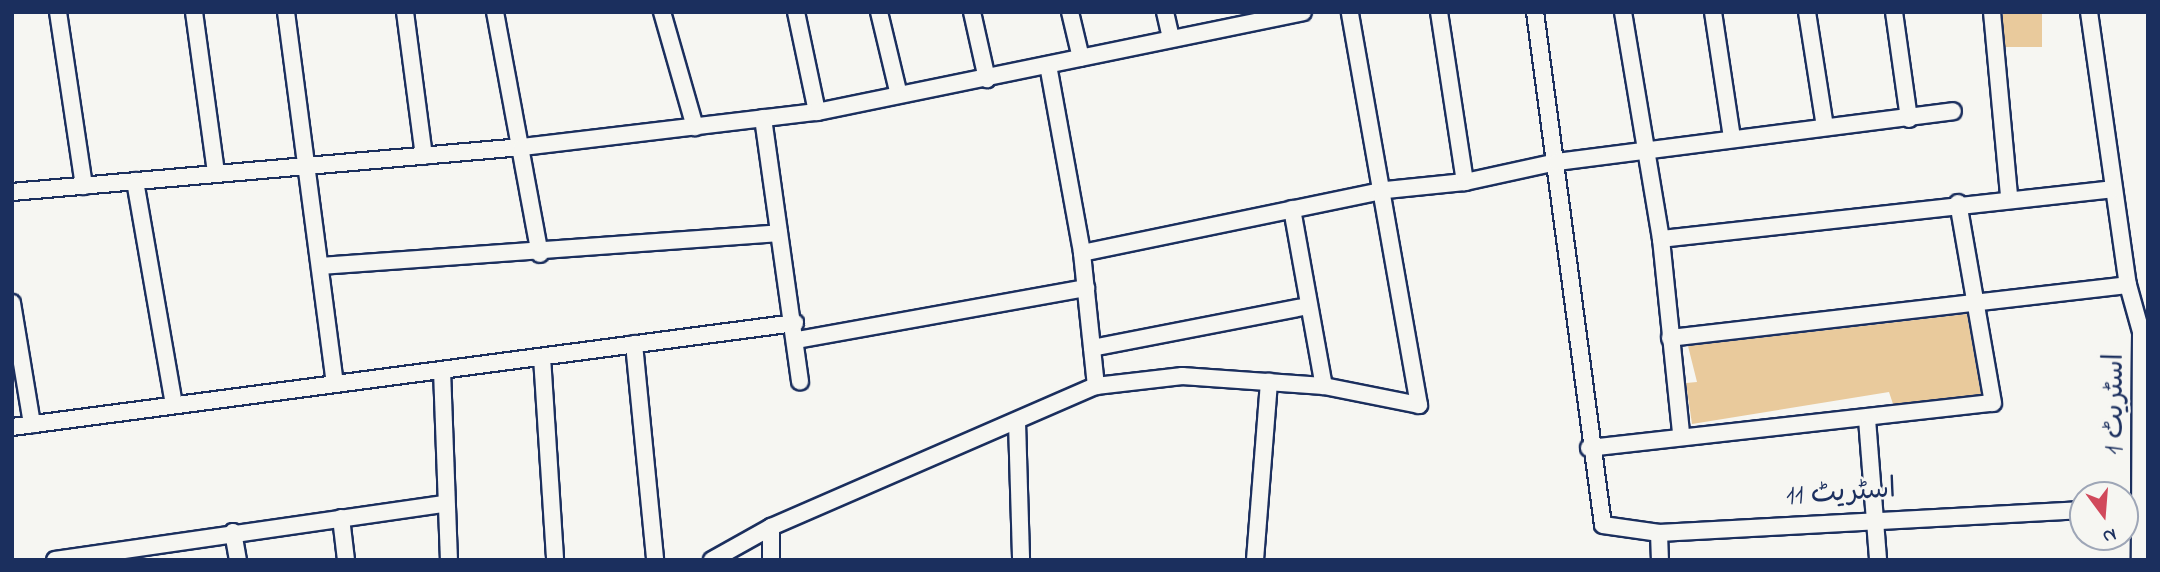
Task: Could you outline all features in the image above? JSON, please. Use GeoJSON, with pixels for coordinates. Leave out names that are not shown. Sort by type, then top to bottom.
{"type":"FeatureCollection","features":[{"type":"Feature","properties":{"kind":"street"},"geometry":{"type":"LineString","coordinates":[[58,12],[84,186]]}},
{"type":"Feature","properties":{"kind":"street"},"geometry":{"type":"LineString","coordinates":[[194,12],[216,173]]}},
{"type":"Feature","properties":{"kind":"street"},"geometry":{"type":"LineString","coordinates":[[286,12],[310,167],[335,384]]}},
{"type":"Feature","properties":{"kind":"street"},"geometry":{"type":"LineString","coordinates":[[405,12],[424,156]]}},
{"type":"Feature","properties":{"kind":"street"},"geometry":{"type":"LineString","coordinates":[[495,12],[540,254]]}},
{"type":"Feature","properties":{"kind":"street"},"geometry":{"type":"LineString","coordinates":[[662,12],[695,127]]}},
{"type":"Feature","properties":{"kind":"street"},"geometry":{"type":"LineString","coordinates":[[796,12],[817,112]]}},
{"type":"Feature","properties":{"kind":"street"},"geometry":{"type":"LineString","coordinates":[[879,12],[899,95]]}},
{"type":"Feature","properties":{"kind":"street"},"geometry":{"type":"LineString","coordinates":[[972,12],[987,79]]}},
{"type":"Feature","properties":{"kind":"street"},"geometry":{"type":"LineString","coordinates":[[1070,12],[1081,58]]}},
{"type":"Feature","properties":{"kind":"street"},"geometry":{"type":"LineString","coordinates":[[1165,12],[1171,37]]}},
{"type":"Feature","properties":{"kind":"street"},"geometry":{"type":"LineString","coordinates":[[12,192],[522,147],[817,112],[987,79],[1259,15],[1303,12]]}},
{"type":"Feature","properties":{"kind":"street"},"geometry":{"type":"LineString","coordinates":[[712,560],[771,527],[1096,386],[1182,376],[1324,386],[1419,405],[1386,190],[1350,12]]}},
{"type":"Feature","properties":{"kind":"street"},"geometry":{"type":"LineString","coordinates":[[1439,12],[1465,182]]}},
{"type":"Feature","properties":{"kind":"street"},"geometry":{"type":"LineString","coordinates":[[1535,12],[1557,162],[1589,448],[1681,434],[1867,419],[1993,403],[1958,203]]}},
{"type":"Feature","properties":{"kind":"street"},"geometry":{"type":"LineString","coordinates":[[1623,12],[1661,239],[1681,434]]}},
{"type":"Feature","properties":{"kind":"street"},"geometry":{"type":"LineString","coordinates":[[1713,12],[1732,138]]}},
{"type":"Feature","properties":{"kind":"street"},"geometry":{"type":"LineString","coordinates":[[1807,12],[1825,127]]}},
{"type":"Feature","properties":{"kind":"street"},"geometry":{"type":"LineString","coordinates":[[1894,12],[1909,119]]}},
{"type":"Feature","properties":{"kind":"street"},"geometry":{"type":"LineString","coordinates":[[1992,12],[2010,196]]}},
{"type":"Feature","properties":{"kind":"street","name":"اسٹریٹ 1"},"geometry":{"type":"LineString","coordinates":[[2090,12],[2128,285],[2145,332],[2140,560]]}},
{"type":"Feature","properties":{"kind":"street"},"geometry":{"type":"LineString","coordinates":[[1048,65],[1082,253],[1096,386]]}},
{"type":"Feature","properties":{"kind":"street"},"geometry":{"type":"LineString","coordinates":[[1082,253],[1386,190],[1465,182],[1557,162],[1732,138],[1909,119],[1953,111]]}},
{"type":"Feature","properties":{"kind":"street"},"geometry":{"type":"LineString","coordinates":[[763,118],[795,323],[800,381]]}},
{"type":"Feature","properties":{"kind":"street"},"geometry":{"type":"LineString","coordinates":[[135,181],[174,405]]}},
{"type":"Feature","properties":{"kind":"street"},"geometry":{"type":"LineString","coordinates":[[1661,239],[2010,196],[2113,189]]}},
{"type":"Feature","properties":{"kind":"street"},"geometry":{"type":"LineString","coordinates":[[1292,209],[1324,386]]}},
{"type":"Feature","properties":{"kind":"street"},"geometry":{"type":"LineString","coordinates":[[321,266],[540,254],[779,233]]}},
{"type":"Feature","properties":{"kind":"street"},"geometry":{"type":"LineString","coordinates":[[1670,338],[2128,285]]}},
{"type":"Feature","properties":{"kind":"street"},"geometry":{"type":"LineString","coordinates":[[797,340],[1086,288]]}},
{"type":"Feature","properties":{"kind":"street"},"geometry":{"type":"LineString","coordinates":[[12,303],[32,424]]}},
{"type":"Feature","properties":{"kind":"street"},"geometry":{"type":"LineString","coordinates":[[1092,348],[1309,306]]}},
{"type":"Feature","properties":{"kind":"street"},"geometry":{"type":"LineString","coordinates":[[12,427],[795,323]]}},
{"type":"Feature","properties":{"kind":"street"},"geometry":{"type":"LineString","coordinates":[[635,344],[655,560]]}},
{"type":"Feature","properties":{"kind":"street"},"geometry":{"type":"LineString","coordinates":[[542,356],[555,560]]}},
{"type":"Feature","properties":{"kind":"street"},"geometry":{"type":"LineString","coordinates":[[442,370],[444,504],[449,560]]}},
{"type":"Feature","properties":{"kind":"street"},"geometry":{"type":"LineString","coordinates":[[1255,560],[1269,382]]}},
{"type":"Feature","properties":{"kind":"street"},"geometry":{"type":"LineString","coordinates":[[1867,419],[1878,560]]}},
{"type":"Feature","properties":{"kind":"street"},"geometry":{"type":"LineString","coordinates":[[1017,422],[1021,560]]}},
{"type":"Feature","properties":{"kind":"street","name":"اسٹریٹ 11"},"geometry":{"type":"LineString","coordinates":[[1589,448],[1603,525],[1659,533],[1876,518],[2069,511]]}},
{"type":"Feature","properties":{"kind":"street"},"geometry":{"type":"LineString","coordinates":[[55,560],[233,532],[444,504]]}},
{"type":"Feature","properties":{"kind":"street"},"geometry":{"type":"LineString","coordinates":[[341,518],[346,560]]}},
{"type":"Feature","properties":{"kind":"street"},"geometry":{"type":"LineString","coordinates":[[771,527],[771,560]]}},
{"type":"Feature","properties":{"kind":"street"},"geometry":{"type":"LineString","coordinates":[[233,532],[238,560]]}},
{"type":"Feature","properties":{"kind":"street"},"geometry":{"type":"LineString","coordinates":[[1659,533],[1660,560]]}},
{"type":"Feature","properties":{"kind":"building"},"geometry":{"type":"Polygon","coordinates":[[[2003,12],[2042,12],[2042,47],[2003,47],[2003,12]]]}},
{"type":"Feature","properties":{"kind":"building"},"geometry":{"type":"Polygon","coordinates":[[[1967,314],[1981,394],[1893,404],[1889,392],[1692,424],[1686,383],[1697,382],[1688,346],[1967,314]]]}}]}
